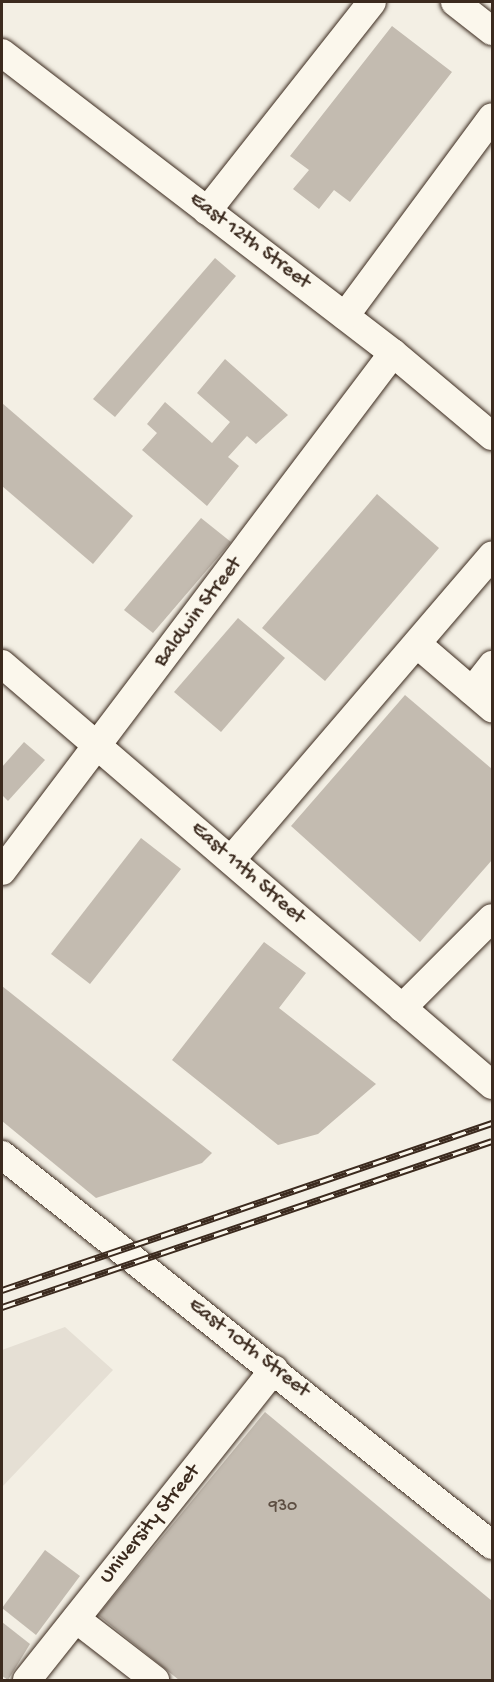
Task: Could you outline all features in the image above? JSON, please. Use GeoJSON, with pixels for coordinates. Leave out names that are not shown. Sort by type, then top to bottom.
{"type":"FeatureCollection","features":[{"type":"Feature","properties":{"kind":"street"},"geometry":{"type":"LineString","coordinates":[[207,211],[372,2]]}},
{"type":"Feature","properties":{"kind":"street"},"geometry":{"type":"LineString","coordinates":[[455,2],[492,32]]}},
{"type":"Feature","properties":{"kind":"street","name":"East 12th Street"},"geometry":{"type":"LineString","coordinates":[[2,53],[393,353],[492,436]]}},
{"type":"Feature","properties":{"kind":"street"},"geometry":{"type":"LineString","coordinates":[[345,316],[492,117]]}},
{"type":"Feature","properties":{"kind":"street","name":"Baldwin Street"},"geometry":{"type":"LineString","coordinates":[[2,871],[99,747],[393,353]]}},
{"type":"Feature","properties":{"kind":"street"},"geometry":{"type":"LineString","coordinates":[[231,860],[492,556]]}},
{"type":"Feature","properties":{"kind":"street"},"geometry":{"type":"LineString","coordinates":[[417,644],[482,700],[492,665]]}},
{"type":"Feature","properties":{"kind":"street","name":"East 11th Street"},"geometry":{"type":"LineString","coordinates":[[2,664],[492,1085]]}},
{"type":"Feature","properties":{"kind":"street"},"geometry":{"type":"LineString","coordinates":[[402,1008],[492,918]]}},
{"type":"Feature","properties":{"kind":"street","name":"East 10th Street"},"geometry":{"type":"LineString","coordinates":[[2,1155],[274,1369],[492,1545]]}},
{"type":"Feature","properties":{"kind":"street","name":"University Street"},"geometry":{"type":"LineString","coordinates":[[27,1680],[274,1369]]}},
{"type":"Feature","properties":{"kind":"street"},"geometry":{"type":"LineString","coordinates":[[76,1619],[154,1680]]}},
{"type":"Feature","properties":{"kind":"shaded area"},"geometry":{"type":"Polygon","coordinates":[[[65,1327],[113,1370],[2,1487],[2,1350],[65,1327]]]}},
{"type":"Feature","properties":{"kind":"building"},"geometry":{"type":"Polygon","coordinates":[[[392,26],[452,72],[350,202],[334,190],[319,209],[293,189],[309,170],[290,156],[392,26]]]}},
{"type":"Feature","properties":{"kind":"building"},"geometry":{"type":"Polygon","coordinates":[[[215,258],[236,276],[115,417],[93,399],[215,258]]]}},
{"type":"Feature","properties":{"kind":"building"},"geometry":{"type":"Polygon","coordinates":[[[225,359],[288,415],[256,444],[247,436],[228,457],[239,466],[207,506],[142,450],[157,433],[147,424],[165,402],[212,443],[230,422],[197,393],[225,359]]]}},
{"type":"Feature","properties":{"kind":"building"},"geometry":{"type":"Polygon","coordinates":[[[2,403],[133,516],[93,564],[2,486],[2,403]]]}},
{"type":"Feature","properties":{"kind":"building"},"geometry":{"type":"Polygon","coordinates":[[[377,494],[439,548],[325,681],[262,628],[377,494]]]}},
{"type":"Feature","properties":{"kind":"building"},"geometry":{"type":"Polygon","coordinates":[[[201,518],[231,542],[153,633],[124,610],[201,518]]]}},
{"type":"Feature","properties":{"kind":"building"},"geometry":{"type":"Polygon","coordinates":[[[238,618],[285,658],[221,732],[174,692],[238,618]]]}},
{"type":"Feature","properties":{"kind":"building"},"geometry":{"type":"Polygon","coordinates":[[[405,695],[492,769],[492,860],[420,942],[291,826],[405,695]]]}},
{"type":"Feature","properties":{"kind":"building"},"geometry":{"type":"Polygon","coordinates":[[[24,742],[45,760],[8,801],[2,795],[2,767],[24,742]]]}},
{"type":"Feature","properties":{"kind":"building"},"geometry":{"type":"Polygon","coordinates":[[[141,838],[181,869],[90,984],[51,954],[141,838]]]}},
{"type":"Feature","properties":{"kind":"building"},"geometry":{"type":"Polygon","coordinates":[[[264,942],[306,973],[279,1008],[376,1084],[318,1134],[278,1145],[172,1060],[264,942]]]}},
{"type":"Feature","properties":{"kind":"building"},"geometry":{"type":"Polygon","coordinates":[[[2,986],[212,1153],[202,1163],[96,1198],[2,1121],[2,986]]]}},
{"type":"Feature","properties":{"kind":"building"},"geometry":{"type":"Polygon","coordinates":[[[265,1412],[492,1601],[492,1680],[179,1680],[98,1615],[265,1412]]]}},
{"type":"Feature","properties":{"kind":"building"},"geometry":{"type":"Polygon","coordinates":[[[45,1550],[80,1576],[36,1635],[2,1608],[45,1550]]]}},
{"type":"Feature","properties":{"kind":"building"},"geometry":{"type":"Polygon","coordinates":[[[2,1622],[30,1644],[8,1680],[2,1676],[2,1622]]]}},
{"type":"Feature","properties":{"kind":"railway"},"geometry":{"type":"LineString","coordinates":[[2,1290],[492,1123]]}},
{"type":"Feature","properties":{"kind":"railway"},"geometry":{"type":"LineString","coordinates":[[2,1307],[492,1141]]}}]}
